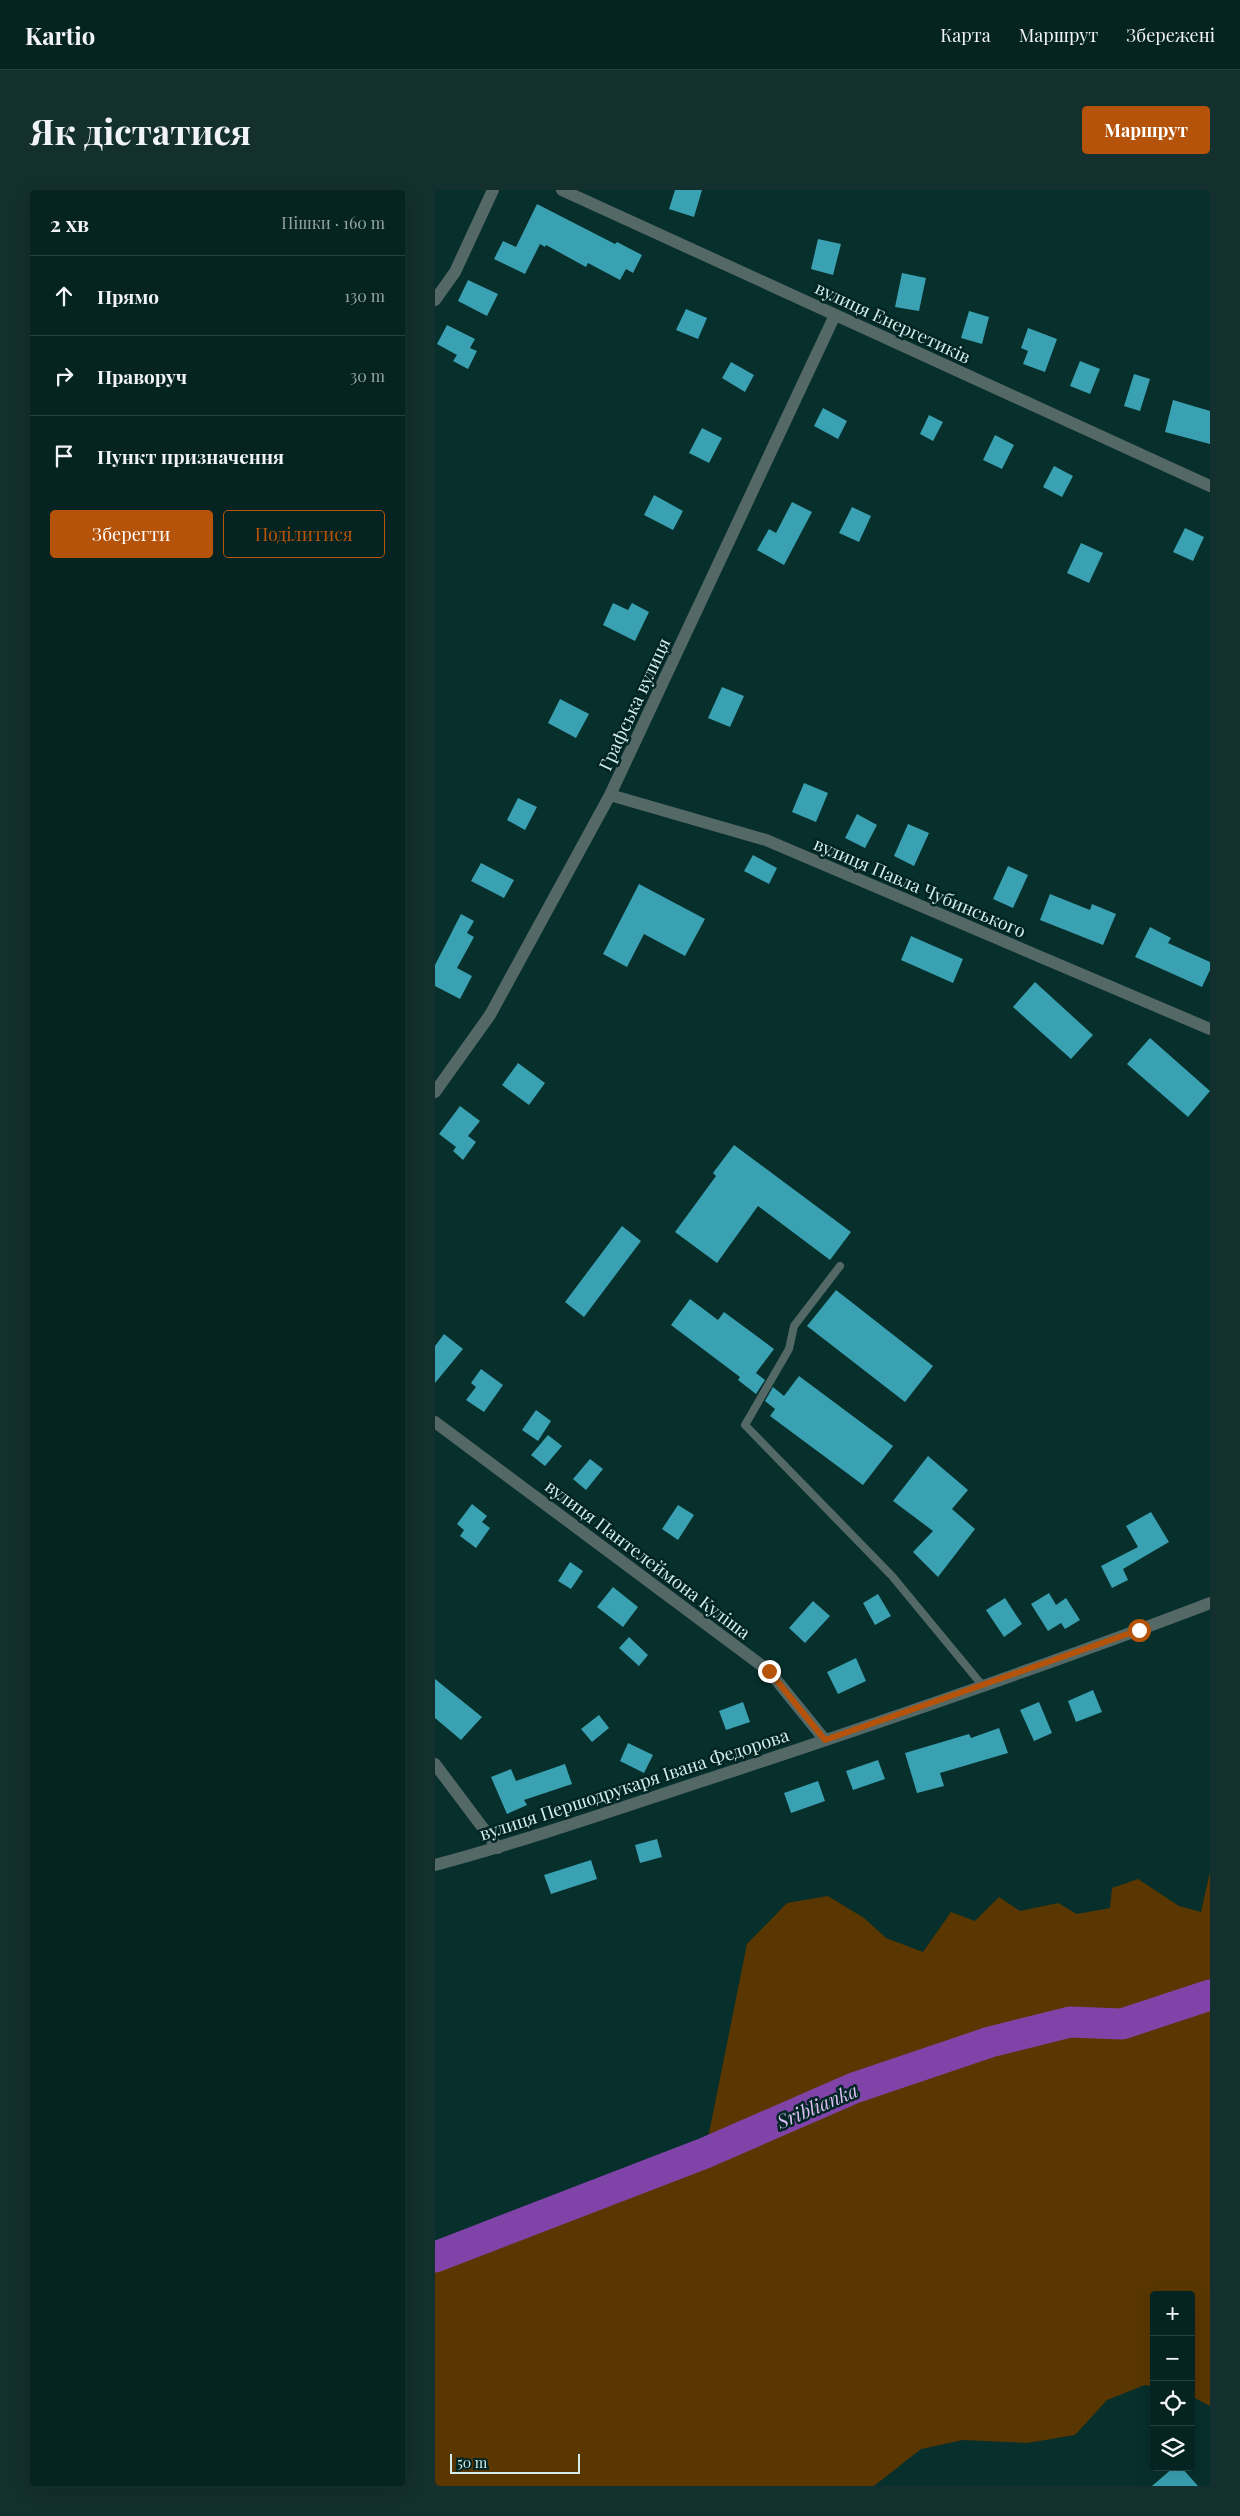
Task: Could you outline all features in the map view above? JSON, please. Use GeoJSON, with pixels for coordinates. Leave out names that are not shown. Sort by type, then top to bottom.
{"type":"FeatureCollection","features":[{"type":"Feature","properties":{"kind":"street"},"geometry":{"type":"LineString","coordinates":[[435,300],[455,272],[493,190]]}},
{"type":"Feature","properties":{"kind":"street","name":"вулиця Енергетиків"},"geometry":{"type":"LineString","coordinates":[[562,190],[1210,486]]}},
{"type":"Feature","properties":{"kind":"street","name":"Графська вулиця"},"geometry":{"type":"LineString","coordinates":[[435,1092],[490,1015],[610,796],[835,315]]}},
{"type":"Feature","properties":{"kind":"street","name":"вулиця Павла Чубинського"},"geometry":{"type":"LineString","coordinates":[[610,796],[766,840],[1210,1029]]}},
{"type":"Feature","properties":{"kind":"street","name":"вулиця Пантелеймона Куліша"},"geometry":{"type":"LineString","coordinates":[[435,1422],[769,1671],[825,1740]]}},
{"type":"Feature","properties":{"kind":"street","name":"вулиця Першодрукаря Івана Федорова"},"geometry":{"type":"LineString","coordinates":[[435,1865],[499,1848],[825,1740],[1210,1603]]}},
{"type":"Feature","properties":{"kind":"street"},"geometry":{"type":"LineString","coordinates":[[435,1764],[499,1848]]}},
{"type":"Feature","properties":{"kind":"lane"},"geometry":{"type":"LineString","coordinates":[[840,1266],[794,1326],[789,1349],[745,1425],[892,1576],[982,1685]]}},
{"type":"Feature","properties":{"kind":"shaded area"},"geometry":{"type":"Polygon","coordinates":[[[1210,1872],[1210,2406],[1195,2398],[1195,2291],[1150,2291],[1150,2386],[1145,2385],[1107,2400],[1075,2435],[1027,2443],[963,2440],[921,2449],[874,2486],[435,2486],[435,2257],[705,2153],[747,1944],[787,1903],[828,1896],[864,1918],[886,1938],[923,1952],[951,1912],[975,1921],[999,1897],[1020,1911],[1058,1903],[1077,1914],[1110,1908],[1112,1888],[1138,1879],[1179,1906],[1201,1912],[1210,1872]]]}},
{"type":"Feature","properties":{"kind":"building"},"geometry":{"type":"Polygon","coordinates":[[[675,190],[702,190],[694,217],[669,209],[675,190]]]}},
{"type":"Feature","properties":{"kind":"building"},"geometry":{"type":"Polygon","coordinates":[[[537,204],[615,244],[617,242],[642,255],[633,273],[626,269],[620,280],[588,263],[586,267],[546,245],[545,247],[540,244],[525,274],[494,259],[503,241],[516,247],[537,204]]]}},
{"type":"Feature","properties":{"kind":"building"},"geometry":{"type":"Polygon","coordinates":[[[818,239],[841,244],[833,275],[811,269],[818,239]]]}},
{"type":"Feature","properties":{"kind":"building"},"geometry":{"type":"Polygon","coordinates":[[[902,273],[926,278],[919,311],[895,307],[902,273]]]}},
{"type":"Feature","properties":{"kind":"building"},"geometry":{"type":"Polygon","coordinates":[[[468,280],[498,294],[487,316],[458,301],[468,280]]]}},
{"type":"Feature","properties":{"kind":"building"},"geometry":{"type":"Polygon","coordinates":[[[686,309],[707,318],[698,339],[676,330],[686,309]]]}},
{"type":"Feature","properties":{"kind":"building"},"geometry":{"type":"Polygon","coordinates":[[[969,311],[989,317],[982,344],[961,338],[969,311]]]}},
{"type":"Feature","properties":{"kind":"building"},"geometry":{"type":"Polygon","coordinates":[[[447,325],[475,339],[470,348],[477,351],[468,369],[453,361],[457,355],[437,344],[447,325]]]}},
{"type":"Feature","properties":{"kind":"building"},"geometry":{"type":"Polygon","coordinates":[[[1028,328],[1057,339],[1045,372],[1023,364],[1028,351],[1021,348],[1028,328]]]}},
{"type":"Feature","properties":{"kind":"building"},"geometry":{"type":"Polygon","coordinates":[[[1080,361],[1100,369],[1090,394],[1070,386],[1080,361]]]}},
{"type":"Feature","properties":{"kind":"building"},"geometry":{"type":"Polygon","coordinates":[[[731,362],[754,375],[745,392],[722,378],[731,362]]]}},
{"type":"Feature","properties":{"kind":"building"},"geometry":{"type":"Polygon","coordinates":[[[1134,374],[1150,379],[1140,411],[1124,406],[1134,374]]]}},
{"type":"Feature","properties":{"kind":"building"},"geometry":{"type":"Polygon","coordinates":[[[1173,400],[1210,411],[1210,444],[1165,432],[1173,400]]]}},
{"type":"Feature","properties":{"kind":"building"},"geometry":{"type":"Polygon","coordinates":[[[823,408],[847,421],[838,439],[814,426],[823,408]]]}},
{"type":"Feature","properties":{"kind":"building"},"geometry":{"type":"Polygon","coordinates":[[[929,415],[943,422],[933,441],[920,434],[929,415]]]}},
{"type":"Feature","properties":{"kind":"building"},"geometry":{"type":"Polygon","coordinates":[[[702,428],[722,438],[709,463],[689,453],[702,428]]]}},
{"type":"Feature","properties":{"kind":"building"},"geometry":{"type":"Polygon","coordinates":[[[995,435],[1014,445],[1002,469],[983,460],[995,435]]]}},
{"type":"Feature","properties":{"kind":"building"},"geometry":{"type":"Polygon","coordinates":[[[1054,466],[1073,476],[1062,497],[1043,487],[1054,466]]]}},
{"type":"Feature","properties":{"kind":"building"},"geometry":{"type":"Polygon","coordinates":[[[654,495],[683,511],[673,530],[644,515],[654,495]]]}},
{"type":"Feature","properties":{"kind":"building"},"geometry":{"type":"Polygon","coordinates":[[[792,502],[812,512],[784,565],[757,550],[769,529],[776,533],[792,502]]]}},
{"type":"Feature","properties":{"kind":"building"},"geometry":{"type":"Polygon","coordinates":[[[852,507],[871,516],[859,542],[839,533],[852,507]]]}},
{"type":"Feature","properties":{"kind":"building"},"geometry":{"type":"Polygon","coordinates":[[[1185,528],[1204,537],[1193,561],[1173,552],[1185,528]]]}},
{"type":"Feature","properties":{"kind":"building"},"geometry":{"type":"Polygon","coordinates":[[[1081,543],[1103,553],[1089,583],[1067,573],[1081,543]]]}},
{"type":"Feature","properties":{"kind":"building"},"geometry":{"type":"Polygon","coordinates":[[[613,603],[628,610],[632,603],[649,612],[635,641],[603,625],[613,603]]]}},
{"type":"Feature","properties":{"kind":"building"},"geometry":{"type":"Polygon","coordinates":[[[722,687],[744,696],[730,727],[708,718],[722,687]]]}},
{"type":"Feature","properties":{"kind":"building"},"geometry":{"type":"Polygon","coordinates":[[[560,699],[589,714],[576,738],[548,723],[560,699]]]}},
{"type":"Feature","properties":{"kind":"building"},"geometry":{"type":"Polygon","coordinates":[[[804,783],[828,793],[816,822],[792,812],[804,783]]]}},
{"type":"Feature","properties":{"kind":"building"},"geometry":{"type":"Polygon","coordinates":[[[518,798],[537,807],[525,830],[507,820],[518,798]]]}},
{"type":"Feature","properties":{"kind":"building"},"geometry":{"type":"Polygon","coordinates":[[[857,814],[877,825],[865,848],[845,838],[857,814]]]}},
{"type":"Feature","properties":{"kind":"building"},"geometry":{"type":"Polygon","coordinates":[[[908,824],[929,833],[914,866],[894,856],[908,824]]]}},
{"type":"Feature","properties":{"kind":"building"},"geometry":{"type":"Polygon","coordinates":[[[753,855],[777,868],[769,884],[744,871],[753,855]]]}},
{"type":"Feature","properties":{"kind":"building"},"geometry":{"type":"Polygon","coordinates":[[[481,863],[514,880],[504,898],[471,881],[481,863]]]}},
{"type":"Feature","properties":{"kind":"building"},"geometry":{"type":"Polygon","coordinates":[[[1008,866],[1028,875],[1013,908],[993,899],[1008,866]]]}},
{"type":"Feature","properties":{"kind":"building"},"geometry":{"type":"Polygon","coordinates":[[[639,884],[705,919],[685,956],[644,934],[627,967],[603,954],[639,884]]]}},
{"type":"Feature","properties":{"kind":"building"},"geometry":{"type":"Polygon","coordinates":[[[1050,894],[1090,910],[1092,904],[1116,914],[1103,945],[1040,920],[1050,894]]]}},
{"type":"Feature","properties":{"kind":"building"},"geometry":{"type":"Polygon","coordinates":[[[461,914],[474,921],[467,933],[474,937],[457,968],[472,976],[460,999],[435,986],[435,965],[461,914]]]}},
{"type":"Feature","properties":{"kind":"building"},"geometry":{"type":"Polygon","coordinates":[[[1150,927],[1171,938],[1168,943],[1210,962],[1210,970],[1202,987],[1135,957],[1150,927]]]}},
{"type":"Feature","properties":{"kind":"building"},"geometry":{"type":"Polygon","coordinates":[[[911,936],[963,959],[953,983],[901,960],[911,936]]]}},
{"type":"Feature","properties":{"kind":"building"},"geometry":{"type":"Polygon","coordinates":[[[1035,982],[1093,1035],[1071,1059],[1013,1007],[1035,982]]]}},
{"type":"Feature","properties":{"kind":"building"},"geometry":{"type":"Polygon","coordinates":[[[1150,1038],[1210,1091],[1188,1117],[1127,1064],[1150,1038]]]}},
{"type":"Feature","properties":{"kind":"building"},"geometry":{"type":"Polygon","coordinates":[[[518,1063],[545,1083],[529,1105],[502,1085],[518,1063]]]}},
{"type":"Feature","properties":{"kind":"building"},"geometry":{"type":"Polygon","coordinates":[[[460,1106],[480,1121],[468,1136],[476,1142],[463,1160],[453,1151],[456,1147],[439,1134],[460,1106]]]}},
{"type":"Feature","properties":{"kind":"building"},"geometry":{"type":"Polygon","coordinates":[[[734,1145],[851,1232],[830,1260],[758,1206],[717,1263],[675,1232],[716,1176],[713,1173],[734,1145]]]}},
{"type":"Feature","properties":{"kind":"building"},"geometry":{"type":"Polygon","coordinates":[[[622,1226],[641,1241],[584,1317],[565,1302],[622,1226]]]}},
{"type":"Feature","properties":{"kind":"building"},"geometry":{"type":"Polygon","coordinates":[[[836,1290],[933,1366],[905,1402],[807,1326],[836,1290]]]}},
{"type":"Feature","properties":{"kind":"building"},"geometry":{"type":"Polygon","coordinates":[[[690,1299],[718,1320],[724,1312],[774,1349],[756,1373],[765,1380],[756,1394],[738,1380],[740,1377],[671,1325],[690,1299]]]}},
{"type":"Feature","properties":{"kind":"building"},"geometry":{"type":"Polygon","coordinates":[[[444,1334],[463,1349],[435,1383],[435,1346],[444,1334]]]}},
{"type":"Feature","properties":{"kind":"building"},"geometry":{"type":"Polygon","coordinates":[[[481,1369],[503,1385],[484,1412],[466,1400],[476,1387],[471,1383],[481,1369]]]}},
{"type":"Feature","properties":{"kind":"building"},"geometry":{"type":"Polygon","coordinates":[[[799,1376],[893,1446],[863,1485],[770,1416],[775,1409],[765,1401],[773,1387],[784,1396],[799,1376]]]}},
{"type":"Feature","properties":{"kind":"building"},"geometry":{"type":"Polygon","coordinates":[[[536,1410],[551,1421],[538,1441],[522,1430],[536,1410]]]}},
{"type":"Feature","properties":{"kind":"building"},"geometry":{"type":"Polygon","coordinates":[[[548,1435],[562,1446],[545,1466],[531,1455],[548,1435]]]}},
{"type":"Feature","properties":{"kind":"building"},"geometry":{"type":"Polygon","coordinates":[[[928,1456],[968,1490],[952,1509],[975,1529],[938,1577],[913,1552],[933,1531],[893,1501],[928,1456]]]}},
{"type":"Feature","properties":{"kind":"building"},"geometry":{"type":"Polygon","coordinates":[[[590,1459],[603,1469],[586,1490],[573,1479],[590,1459]]]}},
{"type":"Feature","properties":{"kind":"building"},"geometry":{"type":"Polygon","coordinates":[[[472,1504],[487,1516],[482,1522],[490,1528],[476,1548],[460,1536],[464,1530],[457,1524],[472,1504]]]}},
{"type":"Feature","properties":{"kind":"building"},"geometry":{"type":"Polygon","coordinates":[[[678,1505],[694,1515],[678,1540],[662,1529],[678,1505]]]}},
{"type":"Feature","properties":{"kind":"building"},"geometry":{"type":"Polygon","coordinates":[[[1151,1512],[1169,1542],[1123,1569],[1128,1580],[1112,1588],[1101,1566],[1138,1547],[1126,1526],[1151,1512]]]}},
{"type":"Feature","properties":{"kind":"building"},"geometry":{"type":"Polygon","coordinates":[[[570,1562],[583,1571],[571,1589],[558,1581],[570,1562]]]}},
{"type":"Feature","properties":{"kind":"building"},"geometry":{"type":"Polygon","coordinates":[[[613,1587],[638,1607],[623,1627],[597,1607],[613,1587]]]}},
{"type":"Feature","properties":{"kind":"building"},"geometry":{"type":"Polygon","coordinates":[[[1049,1593],[1056,1605],[1066,1598],[1080,1620],[1065,1629],[1061,1623],[1048,1631],[1031,1604],[1049,1593]]]}},
{"type":"Feature","properties":{"kind":"building"},"geometry":{"type":"Polygon","coordinates":[[[878,1594],[891,1616],[875,1625],[863,1603],[878,1594]]]}},
{"type":"Feature","properties":{"kind":"building"},"geometry":{"type":"Polygon","coordinates":[[[1005,1598],[1022,1624],[1004,1637],[986,1610],[1005,1598]]]}},
{"type":"Feature","properties":{"kind":"building"},"geometry":{"type":"Polygon","coordinates":[[[813,1601],[830,1616],[805,1643],[789,1628],[813,1601]]]}},
{"type":"Feature","properties":{"kind":"building"},"geometry":{"type":"Polygon","coordinates":[[[629,1637],[648,1655],[639,1666],[619,1648],[629,1637]]]}},
{"type":"Feature","properties":{"kind":"building"},"geometry":{"type":"Polygon","coordinates":[[[856,1658],[866,1681],[838,1694],[827,1672],[856,1658]]]}},
{"type":"Feature","properties":{"kind":"building"},"geometry":{"type":"Polygon","coordinates":[[[435,1679],[482,1717],[461,1740],[435,1718],[435,1679]]]}},
{"type":"Feature","properties":{"kind":"building"},"geometry":{"type":"Polygon","coordinates":[[[1093,1690],[1102,1712],[1076,1722],[1068,1701],[1093,1690]]]}},
{"type":"Feature","properties":{"kind":"building"},"geometry":{"type":"Polygon","coordinates":[[[743,1702],[750,1722],[726,1730],[719,1711],[743,1702]]]}},
{"type":"Feature","properties":{"kind":"building"},"geometry":{"type":"Polygon","coordinates":[[[1039,1702],[1052,1733],[1034,1741],[1020,1710],[1039,1702]]]}},
{"type":"Feature","properties":{"kind":"building"},"geometry":{"type":"Polygon","coordinates":[[[599,1715],[609,1728],[592,1742],[581,1729],[599,1715]]]}},
{"type":"Feature","properties":{"kind":"building"},"geometry":{"type":"Polygon","coordinates":[[[999,1728],[1008,1753],[940,1773],[944,1786],[917,1793],[905,1753],[969,1734],[971,1738],[999,1728]]]}},
{"type":"Feature","properties":{"kind":"building"},"geometry":{"type":"Polygon","coordinates":[[[628,1743],[653,1755],[644,1773],[620,1761],[628,1743]]]}},
{"type":"Feature","properties":{"kind":"building"},"geometry":{"type":"Polygon","coordinates":[[[878,1760],[885,1779],[853,1790],[846,1771],[878,1760]]]}},
{"type":"Feature","properties":{"kind":"building"},"geometry":{"type":"Polygon","coordinates":[[[565,1764],[572,1784],[524,1800],[527,1805],[507,1814],[491,1777],[511,1769],[516,1781],[565,1764]]]}},
{"type":"Feature","properties":{"kind":"building"},"geometry":{"type":"Polygon","coordinates":[[[818,1781],[825,1801],[791,1813],[784,1793],[818,1781]]]}},
{"type":"Feature","properties":{"kind":"building"},"geometry":{"type":"Polygon","coordinates":[[[657,1839],[662,1857],[640,1863],[635,1845],[657,1839]]]}},
{"type":"Feature","properties":{"kind":"building"},"geometry":{"type":"Polygon","coordinates":[[[591,1860],[597,1879],[551,1894],[544,1875],[591,1860]]]}},
{"type":"Feature","properties":{"kind":"building"},"geometry":{"type":"Polygon","coordinates":[[[1169,2471],[1185,2471],[1198,2486],[1152,2486],[1169,2471]]]}},
{"type":"Feature","properties":{"kind":"waterway","name":"Sriblianka"},"geometry":{"type":"LineString","coordinates":[[435,2257],[705,2153],[854,2088],[990,2042],[1070,2022],[1122,2024],[1210,1995]]}},
{"type":"Feature","properties":{"kind":"route"},"geometry":{"type":"LineString","coordinates":[[769,1671],[825,1740],[1139,1630]]}}]}
